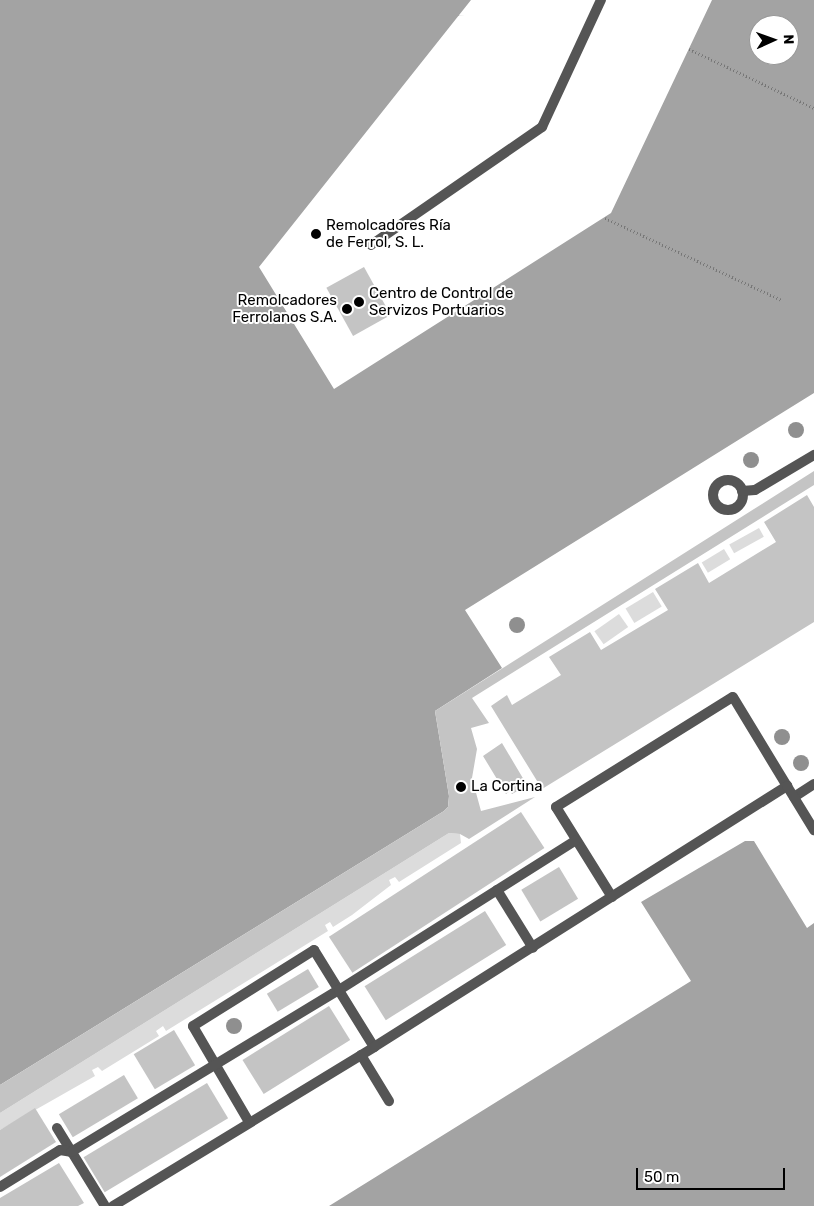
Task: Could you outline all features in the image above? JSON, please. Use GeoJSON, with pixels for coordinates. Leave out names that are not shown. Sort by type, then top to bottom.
{"type":"FeatureCollection","features":[{"type":"Feature","properties":{"kind":"lane"},"geometry":{"type":"LineString","coordinates":[[371,245],[542,127],[601,0]]}},
{"type":"Feature","properties":{"kind":"lane"},"geometry":{"type":"LineString","coordinates":[[742,491],[755,490],[814,455]]}},
{"type":"Feature","properties":{"kind":"lane"},"geometry":{"type":"LineString","coordinates":[[612,897],[556,807],[733,697],[814,830]]}},
{"type":"Feature","properties":{"kind":"lane"},"geometry":{"type":"LineString","coordinates":[[794,797],[814,784]]}},
{"type":"Feature","properties":{"kind":"lane"},"geometry":{"type":"LineString","coordinates":[[113,1206],[374,1047],[787,786]]}},
{"type":"Feature","properties":{"kind":"lane"},"geometry":{"type":"LineString","coordinates":[[0,1187],[60,1150],[71,1152],[339,990],[576,840]]}},
{"type":"Feature","properties":{"kind":"lane"},"geometry":{"type":"LineString","coordinates":[[496,890],[532,948]]}},
{"type":"Feature","properties":{"kind":"lane"},"geometry":{"type":"LineString","coordinates":[[250,1122],[193,1026],[314,950],[374,1047]]}},
{"type":"Feature","properties":{"kind":"lane"},"geometry":{"type":"LineString","coordinates":[[361,1055],[389,1101]]}},
{"type":"Feature","properties":{"kind":"lane"},"geometry":{"type":"LineString","coordinates":[[57,1128],[106,1206]]}},
{"type":"Feature","properties":{"kind":"path"},"geometry":{"type":"LineString","coordinates":[[689,49],[814,108]]}},
{"type":"Feature","properties":{"kind":"path"},"geometry":{"type":"LineString","coordinates":[[605,218],[782,300]]}},
{"type":"Feature","properties":{"kind":"shaded area"},"geometry":{"type":"Polygon","coordinates":[[[0,0],[471,0],[259,267],[334,389],[611,213],[712,0],[814,0],[814,393],[465,610],[502,668],[435,711],[449,796],[448,807],[0,1085],[0,0]]]}},
{"type":"Feature","properties":{"kind":"shaded area"},"geometry":{"type":"Polygon","coordinates":[[[759,528],[764,537],[734,553],[729,544],[759,528]]]}},
{"type":"Feature","properties":{"kind":"shaded area"},"geometry":{"type":"Polygon","coordinates":[[[724,549],[730,559],[708,573],[702,562],[724,549]]]}},
{"type":"Feature","properties":{"kind":"shaded area"},"geometry":{"type":"Polygon","coordinates":[[[653,592],[662,607],[634,623],[626,608],[653,592]]]}},
{"type":"Feature","properties":{"kind":"shaded area"},"geometry":{"type":"Polygon","coordinates":[[[619,614],[628,627],[604,644],[594,631],[619,614]]]}},
{"type":"Feature","properties":{"kind":"shaded area"},"geometry":{"type":"Polygon","coordinates":[[[449,833],[460,834],[461,843],[399,882],[395,877],[389,880],[391,885],[352,915],[333,927],[330,922],[325,925],[328,931],[166,1031],[163,1026],[156,1031],[159,1036],[102,1071],[98,1067],[92,1070],[95,1076],[0,1130],[0,1113],[449,833]]]}},
{"type":"Feature","properties":{"kind":"shaded area"},"geometry":{"type":"Polygon","coordinates":[[[745,841],[754,841],[807,928],[814,923],[814,1206],[329,1206],[691,981],[641,902],[745,841]]]}},
{"type":"Feature","properties":{"kind":"building","name":"Centro de Control de Servizos Portuarios"},"geometry":{"type":"Polygon","coordinates":[[[364,267],[391,315],[353,336],[326,288],[364,267]]]}},
{"type":"Feature","properties":{"kind":"building","name":"La Cortina"},"geometry":{"type":"Polygon","coordinates":[[[814,471],[814,485],[472,698],[489,723],[471,728],[477,749],[472,778],[481,811],[535,797],[469,839],[460,834],[449,833],[0,1113],[0,1085],[444,811],[448,807],[449,796],[435,711],[814,471]]]}},
{"type":"Feature","properties":{"kind":"building"},"geometry":{"type":"Polygon","coordinates":[[[807,495],[814,507],[814,622],[542,789],[491,706],[507,695],[512,705],[561,675],[549,657],[590,632],[601,650],[668,610],[655,589],[698,563],[709,583],[776,542],[764,522],[807,495]]]}},
{"type":"Feature","properties":{"kind":"building"},"geometry":{"type":"Polygon","coordinates":[[[502,743],[524,780],[521,782],[523,788],[512,794],[510,791],[506,794],[483,756],[502,743]]]}},
{"type":"Feature","properties":{"kind":"building"},"geometry":{"type":"Polygon","coordinates":[[[521,812],[544,848],[352,973],[329,937],[521,812]]]}},
{"type":"Feature","properties":{"kind":"building"},"geometry":{"type":"Polygon","coordinates":[[[559,867],[578,899],[540,921],[521,890],[559,867]]]}},
{"type":"Feature","properties":{"kind":"building"},"geometry":{"type":"Polygon","coordinates":[[[485,911],[506,945],[386,1020],[365,986],[485,911]]]}},
{"type":"Feature","properties":{"kind":"building"},"geometry":{"type":"Polygon","coordinates":[[[308,969],[319,987],[278,1012],[267,994],[308,969]]]}},
{"type":"Feature","properties":{"kind":"building"},"geometry":{"type":"Polygon","coordinates":[[[329,1006],[350,1040],[264,1094],[242,1060],[329,1006]]]}},
{"type":"Feature","properties":{"kind":"building"},"geometry":{"type":"Polygon","coordinates":[[[174,1030],[195,1065],[155,1089],[134,1054],[174,1030]]]}},
{"type":"Feature","properties":{"kind":"building"},"geometry":{"type":"Polygon","coordinates":[[[124,1075],[138,1098],[73,1137],[59,1114],[124,1075]]]}},
{"type":"Feature","properties":{"kind":"building"},"geometry":{"type":"Polygon","coordinates":[[[207,1083],[228,1118],[105,1192],[84,1157],[207,1083]]]}},
{"type":"Feature","properties":{"kind":"building"},"geometry":{"type":"Polygon","coordinates":[[[35,1108],[56,1142],[0,1177],[0,1130],[35,1108]]]}},
{"type":"Feature","properties":{"kind":"building"},"geometry":{"type":"Polygon","coordinates":[[[59,1163],[84,1203],[78,1206],[0,1206],[0,1198],[59,1163]]]}},
{"type":"Feature","properties":{"kind":"place","name":"Remolcadores Ría de Ferrol, S. L."},"geometry":{"type":"Point","coordinates":[316,234]}},
{"type":"Feature","properties":{"kind":"place","name":"Centro de Control de Servizos Portuarios"},"geometry":{"type":"Point","coordinates":[359,302]}},
{"type":"Feature","properties":{"kind":"place","name":"Remolcadores Ferrolanos S.A."},"geometry":{"type":"Point","coordinates":[347,309]}},
{"type":"Feature","properties":{"kind":"place","name":"La Cortina"},"geometry":{"type":"Point","coordinates":[461,787]}}]}
